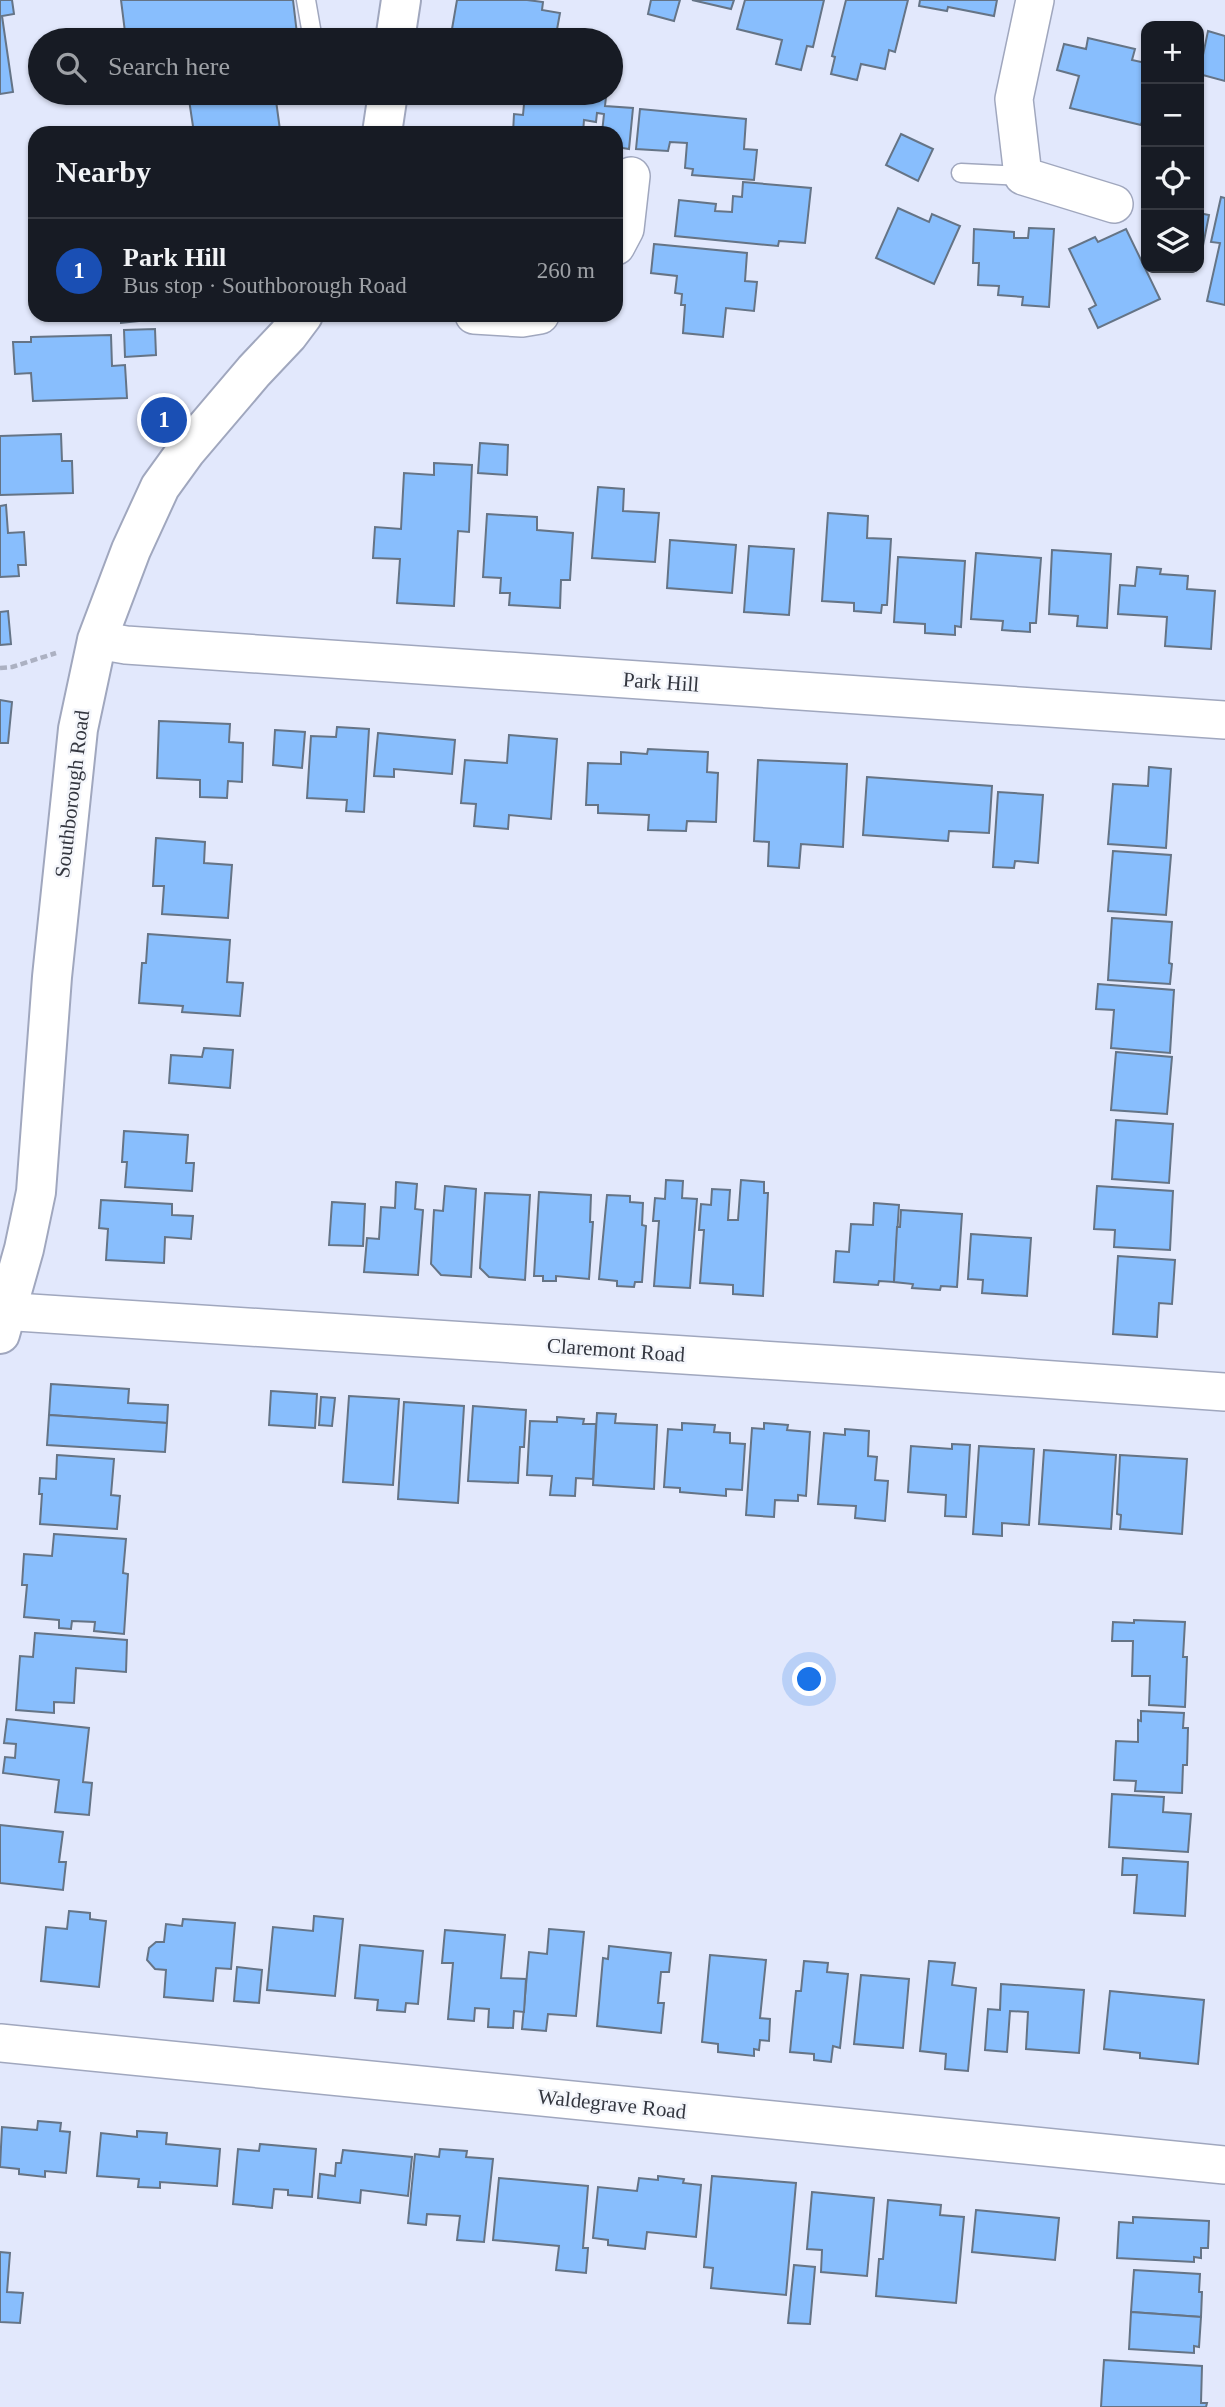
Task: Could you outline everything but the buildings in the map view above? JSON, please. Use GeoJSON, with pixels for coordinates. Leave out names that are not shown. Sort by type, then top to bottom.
{"type":"FeatureCollection","features":[{"type":"Feature","properties":{"kind":"street"},"geometry":{"type":"LineString","coordinates":[[398,28],[401,0]]}},
{"type":"Feature","properties":{"kind":"street"},"geometry":{"type":"LineString","coordinates":[[1035,0],[1014,99],[1023,176],[1114,204]]}},
{"type":"Feature","properties":{"kind":"street"},"geometry":{"type":"LineString","coordinates":[[383,126],[386,105]]}},
{"type":"Feature","properties":{"kind":"street"},"geometry":{"type":"LineString","coordinates":[[623,233],[631,176]]}},
{"type":"Feature","properties":{"kind":"street","name":"Southborough Road"},"geometry":{"type":"LineString","coordinates":[[2,1319],[24,1249],[36,1192],[52,977],[78,729],[97,640],[131,550],[160,487],[186,451],[298,322]]}},
{"type":"Feature","properties":{"kind":"street","name":"Park Hill"},"geometry":{"type":"LineString","coordinates":[[97,640],[126,645],[1225,720]]}},
{"type":"Feature","properties":{"kind":"street","name":"Claremont Road"},"geometry":{"type":"LineString","coordinates":[[2,1319],[885,1368],[1225,1392]]}},
{"type":"Feature","properties":{"kind":"street","name":"Waldegrave Road"},"geometry":{"type":"LineString","coordinates":[[0,2043],[1225,2165]]}},
{"type":"Feature","properties":{"kind":"lane"},"geometry":{"type":"LineString","coordinates":[[306,0],[311,28]]}},
{"type":"Feature","properties":{"kind":"lane"},"geometry":{"type":"LineString","coordinates":[[961,173],[1023,176]]}},
{"type":"Feature","properties":{"kind":"path"},"geometry":{"type":"LineString","coordinates":[[0,668],[12,667],[97,640]]}},
{"type":"Feature","properties":{"kind":"place","name":"Park Hill"},"geometry":{"type":"Point","coordinates":[164,420]}}]}
